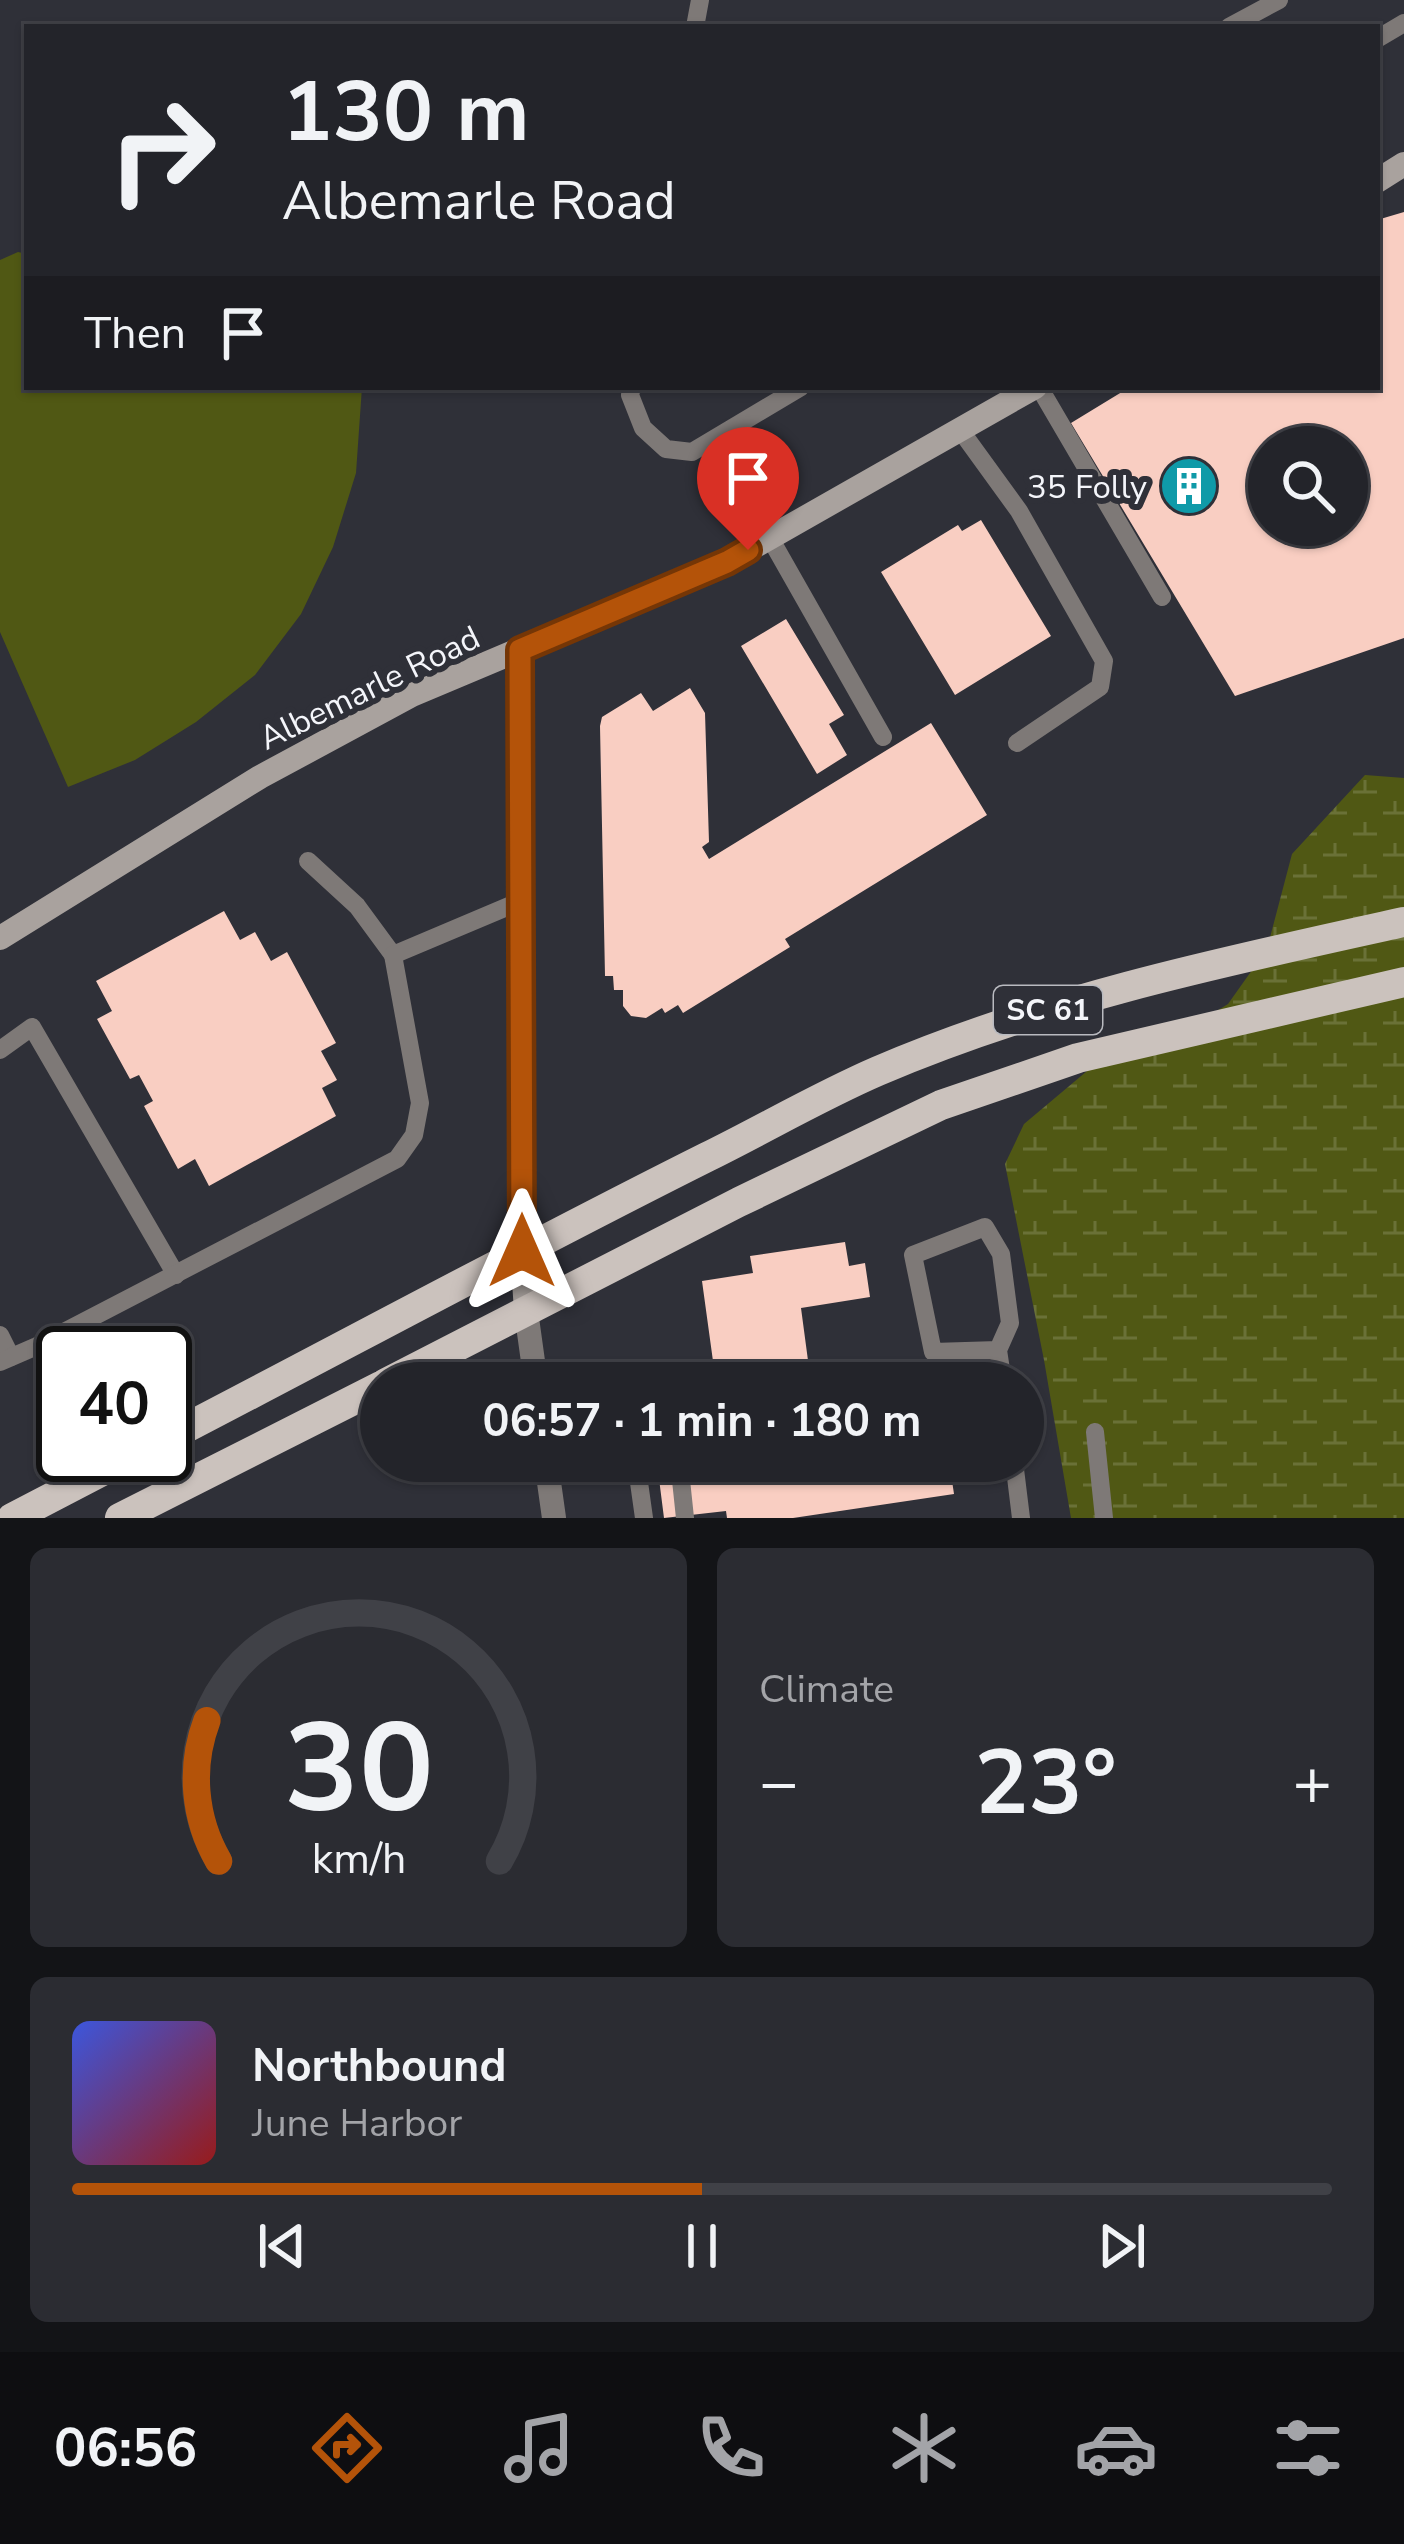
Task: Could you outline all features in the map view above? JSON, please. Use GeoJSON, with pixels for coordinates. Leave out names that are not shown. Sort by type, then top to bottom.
{"type":"FeatureCollection","features":[{"type":"Feature","properties":{"kind":"main road","name":"SC 61"},"geometry":{"type":"LineString","coordinates":[[192,1424],[877,1071],[1016,1020],[1208,965],[1404,922]]}},
{"type":"Feature","properties":{"kind":"main road","name":"SC 61"},"geometry":{"type":"LineString","coordinates":[[427,1362],[941,1105],[1078,1058],[1404,982]]}},
{"type":"Feature","properties":{"kind":"main road","name":"SC 61"},"geometry":{"type":"LineString","coordinates":[[120,1518],[360,1396]]}},
{"type":"Feature","properties":{"kind":"main road"},"geometry":{"type":"LineString","coordinates":[[12,1518],[82,1482]]}},
{"type":"Feature","properties":{"kind":"street","name":"Albemarle Road"},"geometry":{"type":"LineString","coordinates":[[0,938],[260,777],[412,695],[727,562],[1032,390]]}},
{"type":"Feature","properties":{"kind":"street"},"geometry":{"type":"LineString","coordinates":[[520,650],[522,1251],[533,1362]]}},
{"type":"Feature","properties":{"kind":"street"},"geometry":{"type":"LineString","coordinates":[[549,1482],[554,1518]]}},
{"type":"Feature","properties":{"kind":"lane"},"geometry":{"type":"LineString","coordinates":[[1235,24],[1279,0]]}},
{"type":"Feature","properties":{"kind":"lane"},"geometry":{"type":"LineString","coordinates":[[631,390],[643,428],[666,448],[692,452],[797,390]]}},
{"type":"Feature","properties":{"kind":"lane"},"geometry":{"type":"LineString","coordinates":[[1039,390],[1162,597]]}},
{"type":"Feature","properties":{"kind":"lane"},"geometry":{"type":"LineString","coordinates":[[961,431],[1019,511],[1104,661],[1100,687],[1017,742]]}},
{"type":"Feature","properties":{"kind":"lane"},"geometry":{"type":"LineString","coordinates":[[770,538],[883,736]]}},
{"type":"Feature","properties":{"kind":"lane"},"geometry":{"type":"LineString","coordinates":[[0,1335],[6,1360],[369,1176],[398,1159],[414,1135],[420,1102],[393,955],[357,906],[308,861]]}},
{"type":"Feature","properties":{"kind":"lane"},"geometry":{"type":"LineString","coordinates":[[393,955],[521,901]]}},
{"type":"Feature","properties":{"kind":"lane"},"geometry":{"type":"LineString","coordinates":[[0,1050],[32,1027],[176,1275]]}},
{"type":"Feature","properties":{"kind":"lane"},"geometry":{"type":"LineString","coordinates":[[998,1350],[933,1352],[913,1255],[985,1227],[1001,1254],[1010,1323],[998,1350],[1000,1362]]}},
{"type":"Feature","properties":{"kind":"lane"},"geometry":{"type":"LineString","coordinates":[[1095,1432],[1104,1518]]}},
{"type":"Feature","properties":{"kind":"lane"},"geometry":{"type":"LineString","coordinates":[[639,1482],[644,1518]]}},
{"type":"Feature","properties":{"kind":"lane"},"geometry":{"type":"LineString","coordinates":[[682,1482],[686,1518]]}},
{"type":"Feature","properties":{"kind":"lane"},"geometry":{"type":"LineString","coordinates":[[1017,1482],[1021,1518]]}},
{"type":"Feature","properties":{"kind":"green space"},"geometry":{"type":"Polygon","coordinates":[[[24,253],[24,390],[362,390],[356,473],[333,547],[301,614],[255,675],[196,722],[135,760],[68,787],[0,632],[0,260],[24,253]]]}},
{"type":"Feature","properties":{"kind":"green space"},"geometry":{"type":"Polygon","coordinates":[[[1365,775],[1404,778],[1404,1518],[1071,1518],[1005,1164],[1024,1124],[1093,1066],[1202,1020],[1228,1004],[1267,949],[1292,854],[1365,775]]]}},
{"type":"Feature","properties":{"kind":"building","name":"35 Folly"},"geometry":{"type":"Polygon","coordinates":[[[1404,212],[1404,638],[1235,696],[1071,423],[1125,390],[1380,390],[1380,219],[1404,212]]]}},
{"type":"Feature","properties":{"kind":"building"},"geometry":{"type":"Polygon","coordinates":[[[981,520],[1051,636],[955,695],[881,572],[958,525],[962,531],[981,520]]]}},
{"type":"Feature","properties":{"kind":"building"},"geometry":{"type":"Polygon","coordinates":[[[786,619],[844,715],[829,724],[847,755],[817,774],[741,646],[786,619]]]}},
{"type":"Feature","properties":{"kind":"building"},"geometry":{"type":"Polygon","coordinates":[[[690,688],[705,713],[709,842],[702,847],[709,859],[931,723],[987,815],[785,939],[790,947],[683,1013],[678,1005],[646,1018],[631,1016],[623,1006],[623,990],[614,990],[613,976],[605,976],[600,726],[602,717],[641,693],[653,711],[690,688]]]}},
{"type":"Feature","properties":{"kind":"building"},"geometry":{"type":"Polygon","coordinates":[[[224,911],[240,940],[255,932],[271,961],[287,952],[336,1043],[321,1051],[337,1080],[322,1088],[336,1116],[209,1186],[195,1159],[178,1169],[144,1106],[153,1101],[139,1075],[130,1079],[97,1019],[112,1011],[96,981],[224,911]]]}},
{"type":"Feature","properties":{"kind":"building"},"geometry":{"type":"Polygon","coordinates":[[[845,1242],[849,1266],[865,1263],[870,1297],[801,1308],[808,1362],[713,1362],[702,1281],[753,1273],[750,1256],[845,1242]]]}},
{"type":"Feature","properties":{"kind":"building"},"geometry":{"type":"Polygon","coordinates":[[[659,1482],[952,1482],[954,1494],[793,1518],[727,1518],[726,1511],[664,1518],[659,1482]]]}},
{"type":"Feature","properties":{"kind":"place","name":"35 Folly"},"geometry":{"type":"Point","coordinates":[1189,486]}},
{"type":"Feature","properties":{"kind":"route"},"geometry":{"type":"LineString","coordinates":[[522,1251],[520,650],[748,550]]}}]}
